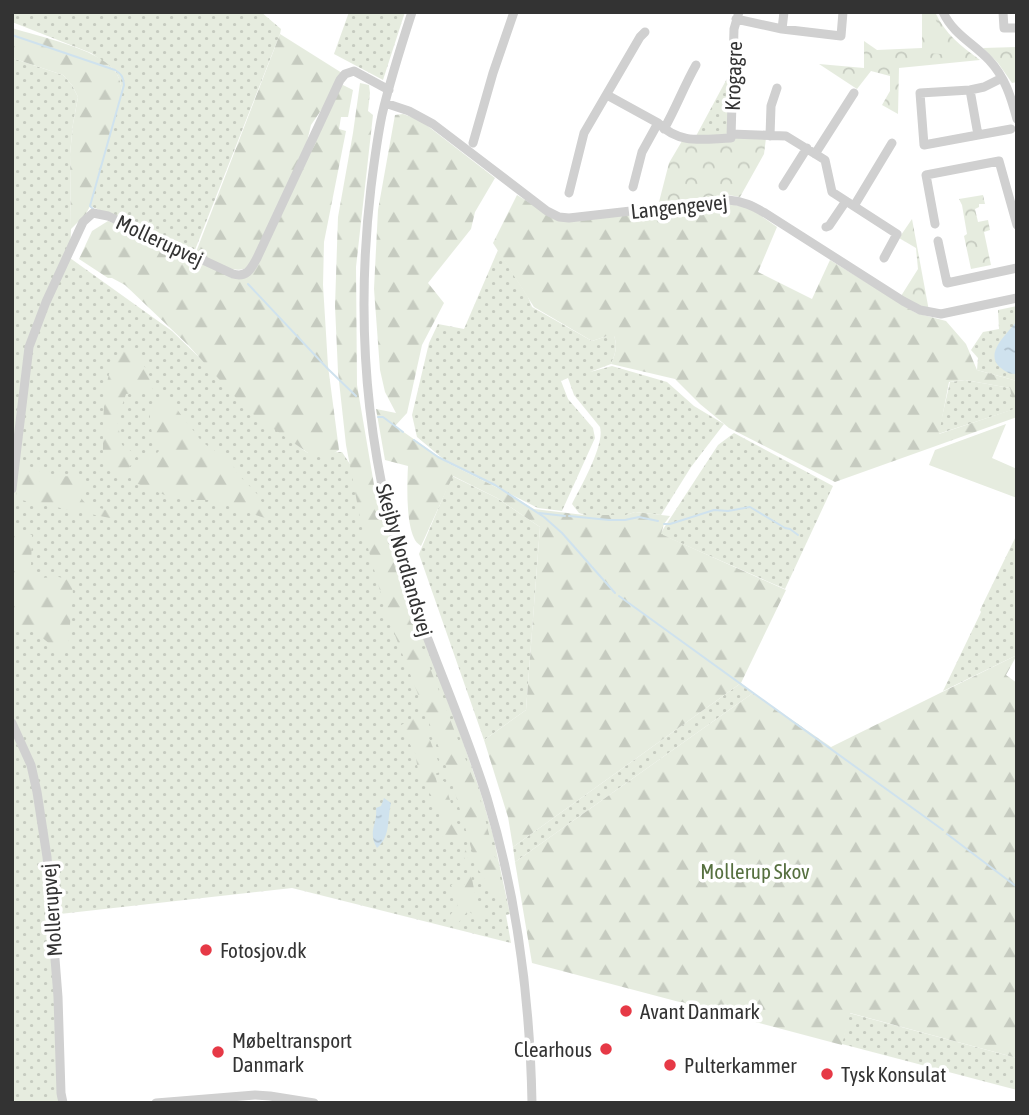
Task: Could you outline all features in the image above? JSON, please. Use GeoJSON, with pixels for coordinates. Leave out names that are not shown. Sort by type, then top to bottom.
{"type":"FeatureCollection","features":[{"type":"Feature","properties":{"kind":"street","name":"Skejby Nordlandsvej"},"geometry":{"type":"LineString","coordinates":[[412,12],[385,103],[375,159],[365,251],[366,376],[385,499],[403,567],[473,757],[500,848],[516,923],[523,973],[532,1102]]}},
{"type":"Feature","properties":{"kind":"street"},"geometry":{"type":"LineString","coordinates":[[473,143],[514,12]]}},
{"type":"Feature","properties":{"kind":"street"},"geometry":{"type":"LineString","coordinates":[[782,29],[784,12]]}},
{"type":"Feature","properties":{"kind":"street","name":"Krogagre"},"geometry":{"type":"LineString","coordinates":[[607,95],[682,139],[731,138],[737,15],[782,29],[841,36],[843,12]]}},
{"type":"Feature","properties":{"kind":"street"},"geometry":{"type":"LineString","coordinates":[[943,12],[954,30],[998,70],[1009,90],[1016,114]]}},
{"type":"Feature","properties":{"kind":"street"},"geometry":{"type":"LineString","coordinates":[[1003,12],[1004,28],[1017,28]]}},
{"type":"Feature","properties":{"kind":"street"},"geometry":{"type":"LineString","coordinates":[[569,192],[584,133],[604,96],[645,33]]}},
{"type":"Feature","properties":{"kind":"street","name":"Krogagre"},"geometry":{"type":"LineString","coordinates":[[633,187],[642,152],[675,109],[696,65]]}},
{"type":"Feature","properties":{"kind":"street","name":"Mollerupvej"},"geometry":{"type":"LineString","coordinates":[[12,489],[29,347],[46,302],[83,222],[93,214],[108,216],[233,274],[246,275],[257,258],[340,80],[349,72],[357,72],[389,90]]}},
{"type":"Feature","properties":{"kind":"street"},"geometry":{"type":"LineString","coordinates":[[1002,78],[984,87],[970,90],[920,93],[924,145],[1011,129]]}},
{"type":"Feature","properties":{"kind":"street","name":"Krogagre"},"geometry":{"type":"LineString","coordinates":[[770,135],[771,106],[777,88]]}},
{"type":"Feature","properties":{"kind":"street"},"geometry":{"type":"LineString","coordinates":[[970,90],[978,135]]}},
{"type":"Feature","properties":{"kind":"street"},"geometry":{"type":"LineString","coordinates":[[783,186],[854,93]]}},
{"type":"Feature","properties":{"kind":"street","name":"Langengevej"},"geometry":{"type":"LineString","coordinates":[[385,103],[409,111],[433,124],[547,211],[559,217],[718,201],[745,202],[920,310],[941,314],[1017,298]]}},
{"type":"Feature","properties":{"kind":"street","name":"Krogagre"},"geometry":{"type":"LineString","coordinates":[[731,134],[786,136],[811,151]]}},
{"type":"Feature","properties":{"kind":"street"},"geometry":{"type":"LineString","coordinates":[[826,227],[850,204],[892,144]]}},
{"type":"Feature","properties":{"kind":"street"},"geometry":{"type":"LineString","coordinates":[[811,151],[825,160],[832,192],[897,234],[884,258]]}},
{"type":"Feature","properties":{"kind":"street"},"geometry":{"type":"LineString","coordinates":[[935,224],[926,175],[999,161],[1017,235]]}},
{"type":"Feature","properties":{"kind":"street"},"geometry":{"type":"LineString","coordinates":[[938,241],[947,283],[1017,268]]}},
{"type":"Feature","properties":{"kind":"street","name":"Mollerupvej"},"geometry":{"type":"LineString","coordinates":[[12,723],[31,765],[47,857],[63,1103]]}},
{"type":"Feature","properties":{"kind":"street"},"geometry":{"type":"LineString","coordinates":[[156,1103],[255,1095],[314,1103]]}},
{"type":"Feature","properties":{"kind":"green space"},"geometry":{"type":"Polygon","coordinates":[[[12,12],[261,12],[281,29],[195,250],[90,206],[122,91],[120,81],[115,70],[91,53],[12,22],[12,12]]]}},
{"type":"Feature","properties":{"kind":"green space"},"geometry":{"type":"Polygon","coordinates":[[[349,12],[405,12],[383,80],[334,54],[349,12]]]}},
{"type":"Feature","properties":{"kind":"green space"},"geometry":{"type":"Polygon","coordinates":[[[922,12],[935,12],[949,33],[980,60],[899,68],[898,114],[882,105],[890,91],[890,76],[871,71],[857,89],[819,64],[864,68],[864,41],[877,50],[922,48],[922,12]]]}},
{"type":"Feature","properties":{"kind":"green space"},"geometry":{"type":"Polygon","coordinates":[[[933,14],[949,48],[941,54],[925,53],[924,15],[933,14]]]}},
{"type":"Feature","properties":{"kind":"green space"},"geometry":{"type":"Polygon","coordinates":[[[12,28],[94,55],[114,70],[120,82],[122,91],[91,204],[86,214],[71,229],[70,154],[78,97],[63,75],[12,58],[12,28]]]}},
{"type":"Feature","properties":{"kind":"green space"},"geometry":{"type":"Polygon","coordinates":[[[280,34],[342,73],[311,125],[305,150],[249,267],[236,270],[215,263],[196,252],[280,34]]]}},
{"type":"Feature","properties":{"kind":"green space"},"geometry":{"type":"Polygon","coordinates":[[[1017,47],[1017,82],[1012,83],[983,48],[1017,47]]]}},
{"type":"Feature","properties":{"kind":"green space"},"geometry":{"type":"Polygon","coordinates":[[[12,58],[63,75],[78,97],[70,154],[70,258],[172,331],[242,399],[302,449],[308,453],[342,452],[367,490],[382,507],[481,794],[510,914],[506,915],[511,943],[292,888],[51,915],[60,1103],[12,1103],[12,58]]]}},
{"type":"Feature","properties":{"kind":"green space"},"geometry":{"type":"Polygon","coordinates":[[[730,73],[729,131],[724,137],[696,136],[730,73]]]}},
{"type":"Feature","properties":{"kind":"green space"},"geometry":{"type":"Polygon","coordinates":[[[360,83],[369,85],[368,111],[373,115],[356,267],[357,385],[378,508],[407,609],[478,791],[503,897],[485,887],[485,879],[477,868],[451,779],[386,612],[361,523],[346,445],[338,372],[335,306],[338,217],[360,83]]]}},
{"type":"Feature","properties":{"kind":"green space"},"geometry":{"type":"Polygon","coordinates":[[[343,85],[353,90],[348,117],[341,117],[339,129],[346,131],[324,242],[323,285],[328,366],[339,450],[328,457],[308,453],[247,410],[188,345],[125,285],[108,278],[79,259],[92,231],[108,221],[247,276],[343,85]]]}},
{"type":"Feature","properties":{"kind":"green space"},"geometry":{"type":"Polygon","coordinates":[[[403,114],[420,120],[495,178],[475,212],[471,229],[428,283],[444,303],[422,345],[407,413],[395,426],[448,463],[534,509],[584,515],[626,515],[635,512],[670,516],[661,534],[786,590],[741,683],[513,847],[508,817],[484,740],[526,710],[540,527],[497,498],[453,476],[421,546],[411,531],[408,466],[385,460],[376,409],[396,413],[385,392],[380,370],[374,289],[378,210],[395,115],[403,114]]]}},
{"type":"Feature","properties":{"kind":"green space"},"geometry":{"type":"Polygon","coordinates":[[[734,136],[766,138],[764,154],[740,197],[728,195],[659,202],[669,163],[682,141],[734,136]]]}},
{"type":"Feature","properties":{"kind":"green space"},"geometry":{"type":"Polygon","coordinates":[[[517,195],[557,219],[729,204],[750,208],[777,227],[758,272],[812,299],[830,260],[916,313],[946,321],[966,344],[977,370],[1017,381],[1017,417],[835,482],[729,428],[675,379],[611,364],[616,350],[614,336],[592,341],[534,307],[493,243],[517,195]],[[965,380],[949,382],[939,434],[1014,409],[1010,388],[965,380]]]}},
{"type":"Feature","properties":{"kind":"green space"},"geometry":{"type":"Polygon","coordinates":[[[983,195],[985,204],[979,204],[975,209],[978,222],[988,220],[990,230],[984,232],[991,265],[971,269],[959,199],[983,195]]]}},
{"type":"Feature","properties":{"kind":"green space"},"geometry":{"type":"Polygon","coordinates":[[[912,219],[929,311],[901,296],[918,269],[916,248],[899,238],[912,219]]]}},
{"type":"Feature","properties":{"kind":"green space"},"geometry":{"type":"Polygon","coordinates":[[[498,250],[532,307],[592,341],[614,336],[616,350],[611,364],[590,372],[612,366],[667,382],[694,406],[724,424],[691,467],[661,515],[635,512],[626,515],[585,515],[579,513],[572,504],[591,466],[601,435],[600,427],[574,395],[568,378],[561,381],[568,399],[593,428],[595,438],[562,511],[538,508],[448,463],[417,437],[412,415],[429,343],[438,324],[464,329],[498,250]]]}},
{"type":"Feature","properties":{"kind":"green space"},"geometry":{"type":"Polygon","coordinates":[[[1017,306],[1017,381],[977,370],[978,358],[971,350],[983,332],[999,329],[998,310],[1017,306]]]}},
{"type":"Feature","properties":{"kind":"green space"},"geometry":{"type":"Polygon","coordinates":[[[126,346],[148,372],[152,391],[126,394],[117,421],[122,445],[137,455],[124,476],[103,463],[103,434],[107,383],[117,355],[126,346]]]}},
{"type":"Feature","properties":{"kind":"green space"},"geometry":{"type":"Polygon","coordinates":[[[965,380],[1010,388],[1015,409],[938,434],[950,382],[965,380]]]}},
{"type":"Feature","properties":{"kind":"green space"},"geometry":{"type":"Polygon","coordinates":[[[170,398],[201,441],[226,457],[260,498],[265,518],[210,500],[167,496],[131,481],[134,468],[141,457],[154,456],[159,451],[158,444],[153,440],[150,413],[156,404],[170,398]]]}},
{"type":"Feature","properties":{"kind":"green space"},"geometry":{"type":"Polygon","coordinates":[[[1006,424],[992,458],[1017,469],[1017,498],[929,465],[935,450],[1006,424]]]}},
{"type":"Feature","properties":{"kind":"green space"},"geometry":{"type":"Polygon","coordinates":[[[734,433],[833,486],[785,589],[660,534],[718,445],[734,433]]]}},
{"type":"Feature","properties":{"kind":"green space"},"geometry":{"type":"Polygon","coordinates":[[[18,461],[47,474],[85,481],[87,487],[81,498],[86,504],[113,514],[110,518],[16,499],[18,461]]]}},
{"type":"Feature","properties":{"kind":"green space"},"geometry":{"type":"Polygon","coordinates":[[[452,476],[497,498],[540,527],[526,710],[484,740],[419,554],[452,476]]]}},
{"type":"Feature","properties":{"kind":"green space"},"geometry":{"type":"Polygon","coordinates":[[[15,530],[32,535],[31,567],[39,578],[59,577],[72,581],[68,644],[61,654],[33,632],[12,629],[12,541],[15,530]]]}},
{"type":"Feature","properties":{"kind":"green space"},"geometry":{"type":"Polygon","coordinates":[[[1017,534],[1017,655],[943,691],[980,610],[1017,534]]]}},
{"type":"Feature","properties":{"kind":"green space","name":"Mollerup Skov"},"geometry":{"type":"Polygon","coordinates":[[[1017,655],[1006,675],[1017,683],[1017,1058],[850,1013],[842,1045],[532,963],[515,862],[753,693],[831,747],[1017,655]]]}},
{"type":"Feature","properties":{"kind":"green space"},"geometry":{"type":"Polygon","coordinates":[[[741,683],[753,693],[515,862],[513,847],[741,683]]]}},
{"type":"Feature","properties":{"kind":"green space"},"geometry":{"type":"Polygon","coordinates":[[[419,712],[442,771],[435,774],[437,783],[444,781],[467,854],[477,904],[486,914],[484,919],[467,912],[455,927],[444,924],[458,905],[451,885],[457,882],[464,885],[468,869],[456,842],[442,839],[443,834],[437,822],[440,815],[419,775],[415,753],[401,729],[401,725],[411,720],[413,713],[419,712]]]}},
{"type":"Feature","properties":{"kind":"green space"},"geometry":{"type":"Polygon","coordinates":[[[849,1013],[1017,1058],[1017,1090],[842,1044],[849,1013]]]}},
{"type":"Feature","properties":{"kind":"water"},"geometry":{"type":"Polygon","coordinates":[[[1017,321],[1015,374],[1001,368],[994,357],[998,344],[1017,321]]]}},
{"type":"Feature","properties":{"kind":"water"},"geometry":{"type":"Polygon","coordinates":[[[384,798],[391,803],[388,827],[385,838],[377,848],[373,837],[376,808],[381,806],[384,798]]]}},
{"type":"Feature","properties":{"kind":"waterway"},"geometry":{"type":"LineString","coordinates":[[12,35],[115,70],[122,76],[124,85],[90,206],[93,209]]}},
{"type":"Feature","properties":{"kind":"waterway"},"geometry":{"type":"LineString","coordinates":[[248,284],[356,396]]}},
{"type":"Feature","properties":{"kind":"waterway"},"geometry":{"type":"LineString","coordinates":[[378,417],[383,417],[403,432]]}},
{"type":"Feature","properties":{"kind":"waterway"},"geometry":{"type":"LineString","coordinates":[[414,440],[438,457],[495,485],[544,517],[562,533],[615,593]]}},
{"type":"Feature","properties":{"kind":"waterway"},"geometry":{"type":"LineString","coordinates":[[664,524],[714,510],[728,511],[750,507],[798,535]]}},
{"type":"Feature","properties":{"kind":"waterway"},"geometry":{"type":"LineString","coordinates":[[539,513],[565,516]]}},
{"type":"Feature","properties":{"kind":"waterway"},"geometry":{"type":"LineString","coordinates":[[569,516],[609,520],[639,517],[658,521]]}},
{"type":"Feature","properties":{"kind":"waterway"},"geometry":{"type":"LineString","coordinates":[[619,596],[943,830]]}},
{"type":"Feature","properties":{"kind":"waterway"},"geometry":{"type":"LineString","coordinates":[[947,834],[1017,887]]}},
{"type":"Feature","properties":{"kind":"place","name":"Fotosjov.dk"},"geometry":{"type":"Point","coordinates":[206,950]}},
{"type":"Feature","properties":{"kind":"place","name":"Avant Danmark"},"geometry":{"type":"Point","coordinates":[626,1011]}},
{"type":"Feature","properties":{"kind":"place","name":"Clearhous"},"geometry":{"type":"Point","coordinates":[606,1049]}},
{"type":"Feature","properties":{"kind":"place","name":"Møbeltransport Danmark"},"geometry":{"type":"Point","coordinates":[218,1052]}},
{"type":"Feature","properties":{"kind":"place","name":"Pulterkammer"},"geometry":{"type":"Point","coordinates":[670,1065]}},
{"type":"Feature","properties":{"kind":"place","name":"Tysk Konsulat"},"geometry":{"type":"Point","coordinates":[827,1074]}}]}
